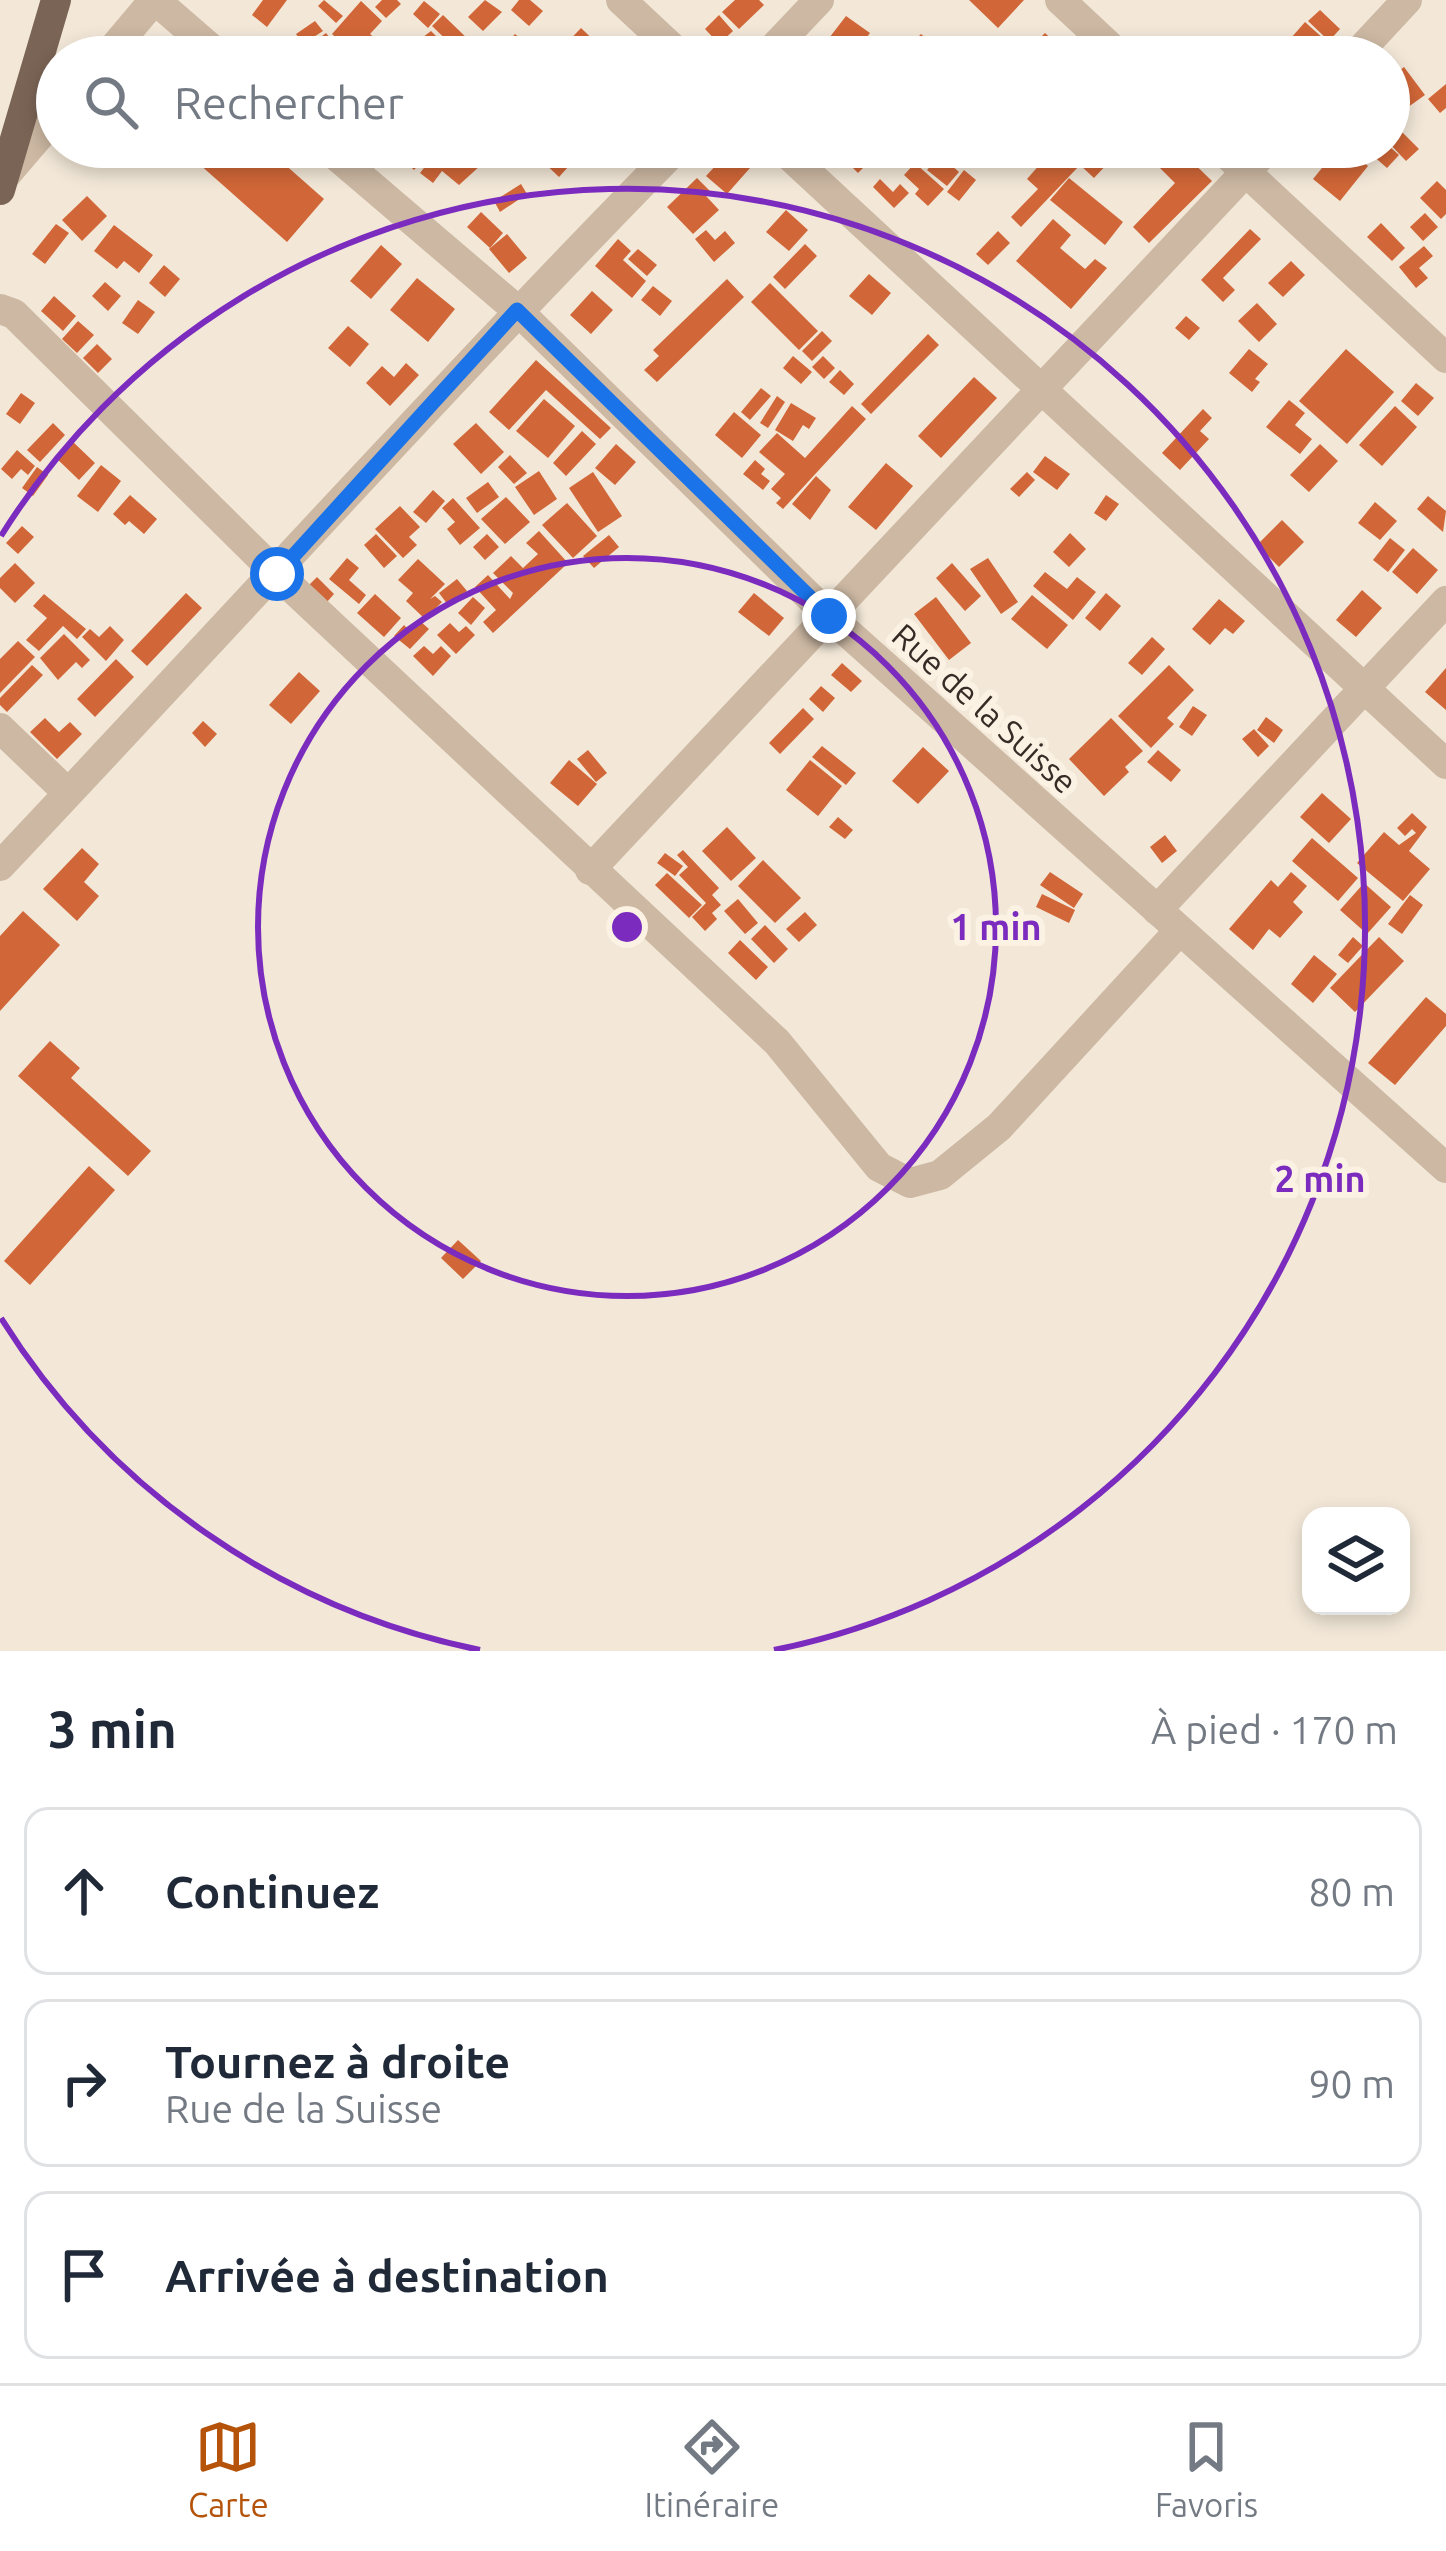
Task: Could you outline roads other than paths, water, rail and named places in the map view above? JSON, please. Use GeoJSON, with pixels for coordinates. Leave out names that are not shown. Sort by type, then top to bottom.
{"type":"FeatureCollection","features":[{"type":"Feature","properties":{"kind":"main road"},"geometry":{"type":"LineString","coordinates":[[45,36],[56,0]]}},
{"type":"Feature","properties":{"kind":"main road"},"geometry":{"type":"LineString","coordinates":[[2,184],[36,68]]}},
{"type":"Feature","properties":{"kind":"street"},"geometry":{"type":"LineString","coordinates":[[124,36],[154,0],[196,36]]}},
{"type":"Feature","properties":{"kind":"street"},"geometry":{"type":"LineString","coordinates":[[621,0],[660,36]]}},
{"type":"Feature","properties":{"kind":"street"},"geometry":{"type":"LineString","coordinates":[[785,36],[819,0]]}},
{"type":"Feature","properties":{"kind":"street"},"geometry":{"type":"LineString","coordinates":[[1060,0],[1099,36]]}},
{"type":"Feature","properties":{"kind":"street"},"geometry":{"type":"LineString","coordinates":[[1374,36],[1408,0]]}},
{"type":"Feature","properties":{"kind":"street"},"geometry":{"type":"LineString","coordinates":[[2,184],[36,141]]}},
{"type":"Feature","properties":{"kind":"street","name":"Rue de la Suisse"},"geometry":{"type":"LineString","coordinates":[[351,168],[517,310],[829,616],[1446,1168]]}},
{"type":"Feature","properties":{"kind":"street"},"geometry":{"type":"LineString","coordinates":[[0,866],[277,574],[517,310],[657,168]]}},
{"type":"Feature","properties":{"kind":"street"},"geometry":{"type":"LineString","coordinates":[[803,168],[1446,764]]}},
{"type":"Feature","properties":{"kind":"street"},"geometry":{"type":"LineString","coordinates":[[1242,168],[1446,358]]}},
{"type":"Feature","properties":{"kind":"street"},"geometry":{"type":"LineString","coordinates":[[590,870],[1250,168]]}},
{"type":"Feature","properties":{"kind":"street"},"geometry":{"type":"LineString","coordinates":[[0,309],[14,314],[277,574],[777,1042],[879,1167],[910,1183],[940,1175],[999,1127],[1364,688],[1446,601]]}},
{"type":"Feature","properties":{"kind":"street"},"geometry":{"type":"LineString","coordinates":[[0,728],[68,794]]}}]}
